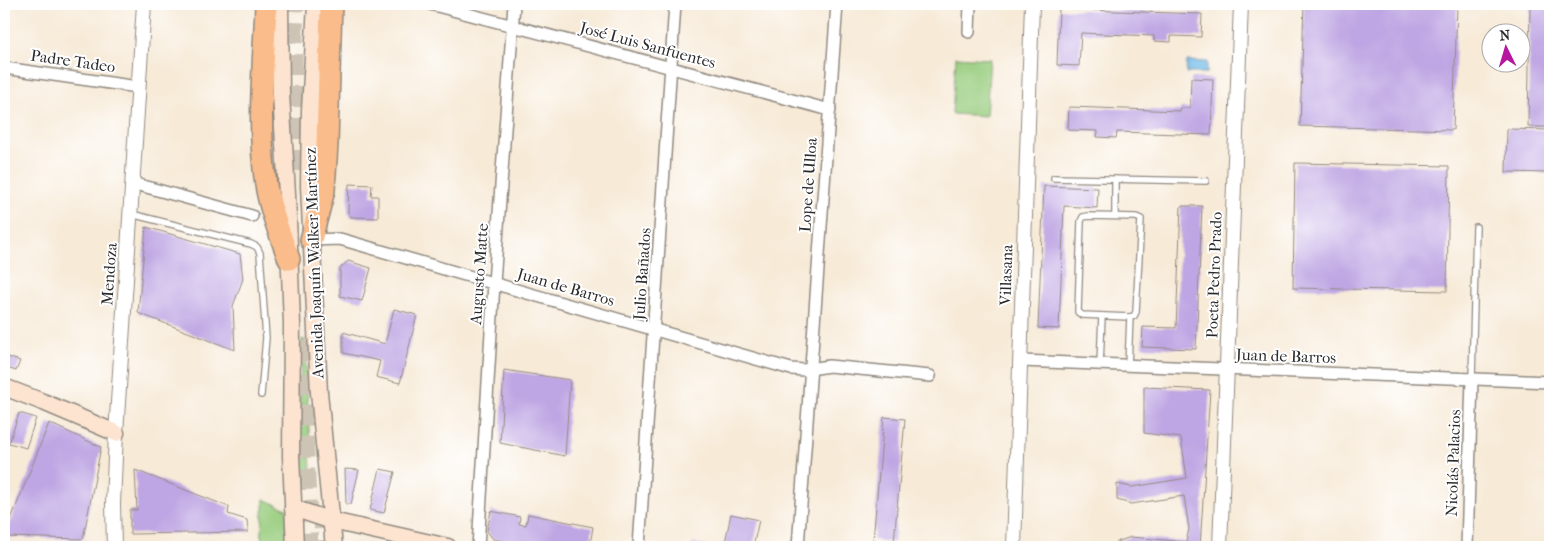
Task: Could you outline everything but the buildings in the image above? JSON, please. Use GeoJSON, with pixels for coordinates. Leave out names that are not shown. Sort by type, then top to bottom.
{"type":"FeatureCollection","features":[{"type":"Feature","properties":{"kind":"highway"},"geometry":{"type":"LineString","coordinates":[[266,4],[262,118],[264,171],[272,214],[289,258]]}},
{"type":"Feature","properties":{"kind":"highway"},"geometry":{"type":"LineString","coordinates":[[311,240],[322,201],[324,181],[331,4]]}},
{"type":"Feature","properties":{"kind":"main road","name":"Avenida Joaquín Walker Martínez"},"geometry":{"type":"LineString","coordinates":[[280,4],[281,94],[292,324],[291,437],[295,547]]}},
{"type":"Feature","properties":{"kind":"main road","name":"Avenida Joaquín Walker Martínez"},"geometry":{"type":"LineString","coordinates":[[316,4],[310,118],[309,186],[319,392],[334,547]]}},
{"type":"Feature","properties":{"kind":"main road"},"geometry":{"type":"LineString","coordinates":[[4,387],[116,433]]}},
{"type":"Feature","properties":{"kind":"main road"},"geometry":{"type":"LineString","coordinates":[[293,508],[332,521],[448,547]]}},
{"type":"Feature","properties":{"kind":"street","name":"Mendoza"},"geometry":{"type":"LineString","coordinates":[[114,547],[113,496],[116,433],[144,4]]}},
{"type":"Feature","properties":{"kind":"street","name":"José Luis Sanfuentes"},"geometry":{"type":"LineString","coordinates":[[430,4],[830,110]]}},
{"type":"Feature","properties":{"kind":"street","name":"Augusto Matte"},"geometry":{"type":"LineString","coordinates":[[478,547],[514,4]]}},
{"type":"Feature","properties":{"kind":"street","name":"Julio Bañados"},"geometry":{"type":"LineString","coordinates":[[639,547],[675,4]]}},
{"type":"Feature","properties":{"kind":"street","name":"Lope de Ulloa"},"geometry":{"type":"LineString","coordinates":[[798,547],[837,4]]}},
{"type":"Feature","properties":{"kind":"street"},"geometry":{"type":"LineString","coordinates":[[968,32],[970,4]]}},
{"type":"Feature","properties":{"kind":"street","name":"Villasana"},"geometry":{"type":"LineString","coordinates":[[1014,547],[1032,4]]}},
{"type":"Feature","properties":{"kind":"street","name":"Poeta Pedro Prado"},"geometry":{"type":"LineString","coordinates":[[1220,547],[1241,4]]}},
{"type":"Feature","properties":{"kind":"street","name":"Padre Tadeo"},"geometry":{"type":"LineString","coordinates":[[4,68],[138,87]]}},
{"type":"Feature","properties":{"kind":"street"},"geometry":{"type":"LineString","coordinates":[[132,183],[252,216]]}},
{"type":"Feature","properties":{"kind":"street","name":"Juan de Barros"},"geometry":{"type":"LineString","coordinates":[[311,240],[340,239],[791,369],[811,369]]}},
{"type":"Feature","properties":{"kind":"street","name":"Juan de Barros"},"geometry":{"type":"LineString","coordinates":[[1021,361],[1550,382]]}},
{"type":"Feature","properties":{"kind":"street"},"geometry":{"type":"LineString","coordinates":[[811,369],[829,366],[930,376]]}},
{"type":"Feature","properties":{"kind":"street","name":"Nicolás Palacios"},"geometry":{"type":"LineString","coordinates":[[1467,547],[1472,379]]}},
{"type":"Feature","properties":{"kind":"lane"},"geometry":{"type":"LineString","coordinates":[[1054,178],[1206,181]]}},
{"type":"Feature","properties":{"kind":"lane"},"geometry":{"type":"LineString","coordinates":[[1115,216],[1116,179]]}},
{"type":"Feature","properties":{"kind":"lane"},"geometry":{"type":"LineString","coordinates":[[130,214],[257,247],[260,253],[266,338],[261,396]]}},
{"type":"Feature","properties":{"kind":"lane"},"geometry":{"type":"LineString","coordinates":[[1083,217],[1136,217],[1140,219],[1136,312],[1134,316],[1130,317],[1102,316],[1082,315],[1078,312],[1083,217]]}},
{"type":"Feature","properties":{"kind":"lane"},"geometry":{"type":"LineString","coordinates":[[1472,379],[1476,226]]}},
{"type":"Feature","properties":{"kind":"lane"},"geometry":{"type":"LineString","coordinates":[[1100,364],[1102,316]]}},
{"type":"Feature","properties":{"kind":"lane"},"geometry":{"type":"LineString","coordinates":[[1128,366],[1130,317]]}},
{"type":"Feature","properties":{"kind":"green space"},"geometry":{"type":"Polygon","coordinates":[[[956,57],[990,59],[986,116],[952,114],[956,57]]]}},
{"type":"Feature","properties":{"kind":"green space"},"geometry":{"type":"Polygon","coordinates":[[[302,339],[305,340],[311,473],[300,473],[299,421],[302,339]]]}},
{"type":"Feature","properties":{"kind":"green space"},"geometry":{"type":"Polygon","coordinates":[[[264,499],[287,509],[287,545],[261,547],[264,499]]]}},
{"type":"Feature","properties":{"kind":"water"},"geometry":{"type":"Polygon","coordinates":[[[1187,61],[1207,62],[1207,73],[1186,73],[1187,61]]]}},
{"type":"Feature","properties":{"kind":"tunnel"},"geometry":{"type":"LineString","coordinates":[[292,171],[294,4]]}},
{"type":"Feature","properties":{"kind":"tunnel"},"geometry":{"type":"LineString","coordinates":[[299,341],[308,547]]}},
{"type":"Feature","properties":{"kind":"tunnel"},"geometry":{"type":"LineString","coordinates":[[324,508],[325,547]]}}]}
